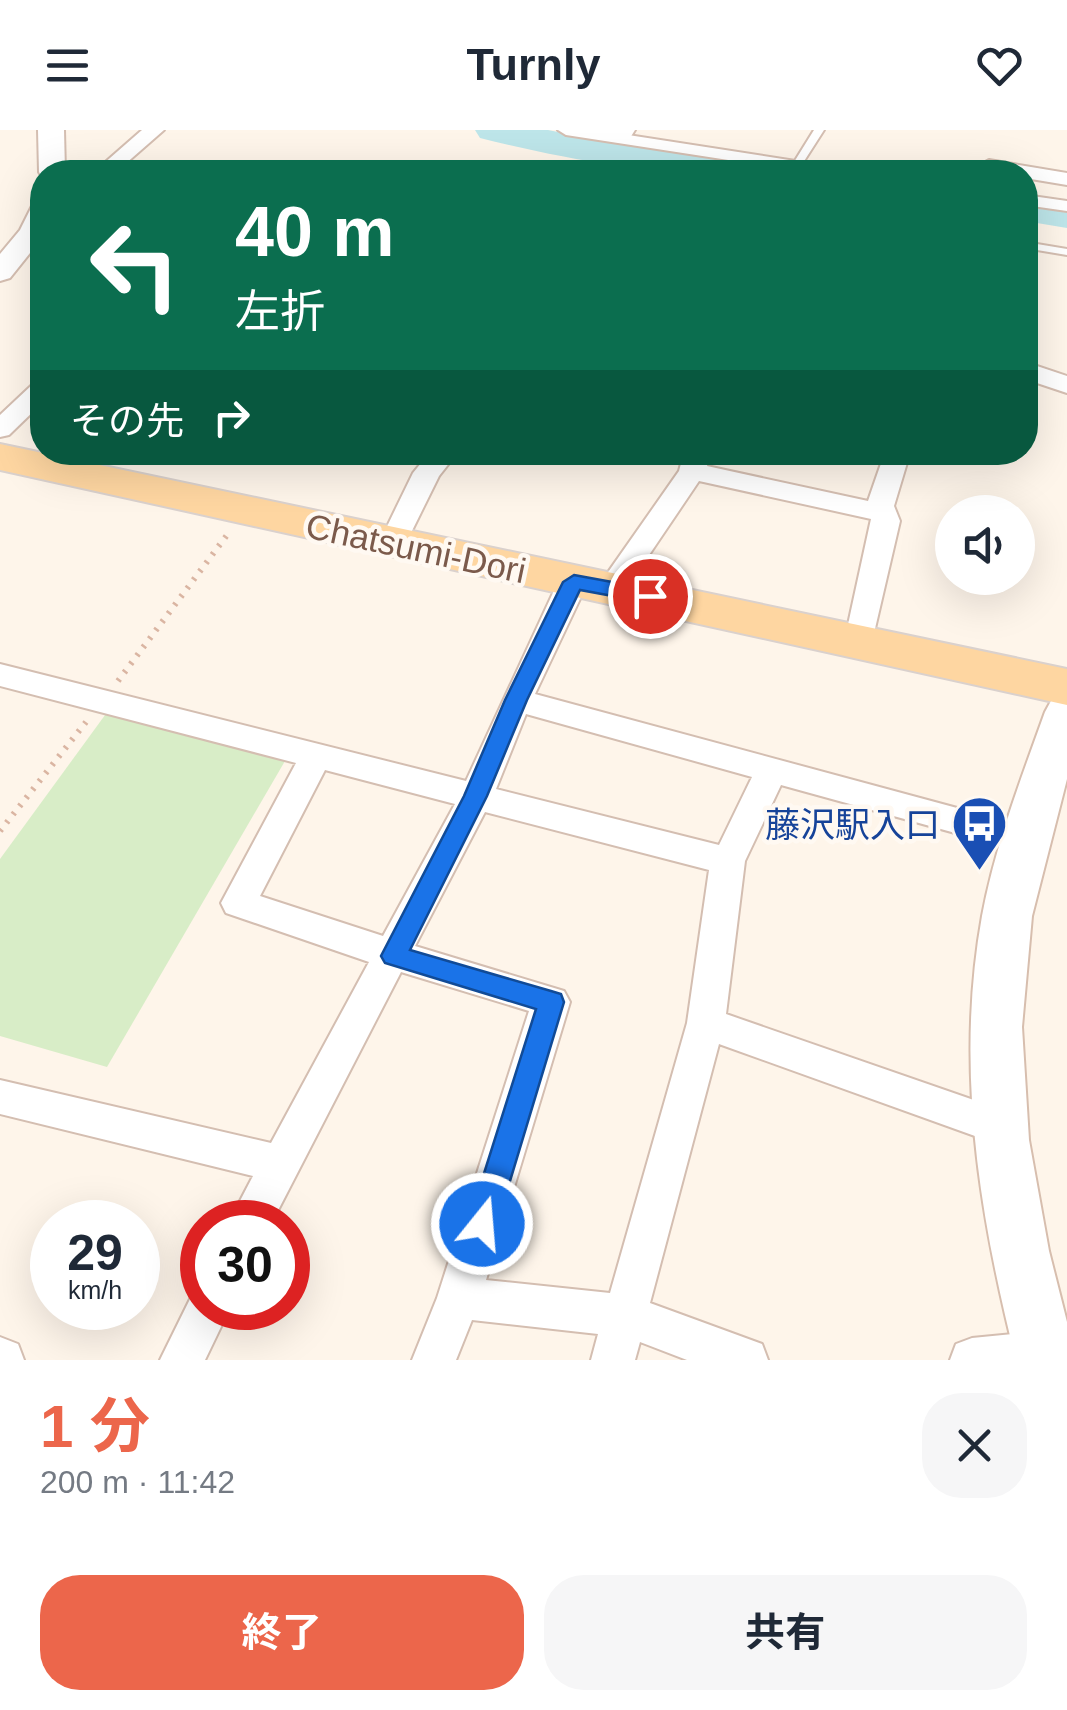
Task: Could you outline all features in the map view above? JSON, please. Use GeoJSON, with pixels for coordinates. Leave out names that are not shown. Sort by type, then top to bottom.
{"type":"FeatureCollection","features":[{"type":"Feature","properties":{"kind":"main road","name":"Chatsumi-Dori"},"geometry":{"type":"LineString","coordinates":[[0,457],[30,464]]}},
{"type":"Feature","properties":{"kind":"main road","name":"Chatsumi-Dori"},"geometry":{"type":"LineString","coordinates":[[35,465],[1067,686]]}},
{"type":"Feature","properties":{"kind":"main road"},"geometry":{"type":"LineString","coordinates":[[1053,1355],[1013,1222],[1000,1127],[997,990],[1006,918],[1024,839],[1067,712]]}},
{"type":"Feature","properties":{"kind":"street"},"geometry":{"type":"LineString","coordinates":[[50,130],[51,160]]}},
{"type":"Feature","properties":{"kind":"street"},"geometry":{"type":"LineString","coordinates":[[118,160],[154,130]]}},
{"type":"Feature","properties":{"kind":"street"},"geometry":{"type":"LineString","coordinates":[[566,130],[752,160]]}},
{"type":"Feature","properties":{"kind":"street"},"geometry":{"type":"LineString","coordinates":[[597,130],[623,134],[625,130]]}},
{"type":"Feature","properties":{"kind":"street"},"geometry":{"type":"LineString","coordinates":[[1038,174],[1067,178]]}},
{"type":"Feature","properties":{"kind":"street"},"geometry":{"type":"LineString","coordinates":[[1038,202],[1067,206]]}},
{"type":"Feature","properties":{"kind":"street"},"geometry":{"type":"LineString","coordinates":[[0,272],[30,235]]}},
{"type":"Feature","properties":{"kind":"street"},"geometry":{"type":"LineString","coordinates":[[1038,375],[1067,386]]}},
{"type":"Feature","properties":{"kind":"street"},"geometry":{"type":"LineString","coordinates":[[0,428],[30,400]]}},
{"type":"Feature","properties":{"kind":"street"},"geometry":{"type":"LineString","coordinates":[[393,543],[433,465]]}},
{"type":"Feature","properties":{"kind":"street"},"geometry":{"type":"LineString","coordinates":[[261,1200],[476,796],[516,700],[593,585],[693,465]]}},
{"type":"Feature","properties":{"kind":"street"},"geometry":{"type":"LineString","coordinates":[[706,465],[883,513]]}},
{"type":"Feature","properties":{"kind":"street"},"geometry":{"type":"LineString","coordinates":[[860,643],[886,521],[880,506],[893,465]]}},
{"type":"Feature","properties":{"kind":"street"},"geometry":{"type":"LineString","coordinates":[[0,674],[728,861]]}},
{"type":"Feature","properties":{"kind":"street"},"geometry":{"type":"LineString","coordinates":[[516,700],[1024,839]]}},
{"type":"Feature","properties":{"kind":"street"},"geometry":{"type":"LineString","coordinates":[[316,755],[239,903],[394,956],[551,1002],[460,1298],[434,1360]]}},
{"type":"Feature","properties":{"kind":"street"},"geometry":{"type":"LineString","coordinates":[[613,1360],[706,1023],[728,861],[772,770]]}},
{"type":"Feature","properties":{"kind":"street"},"geometry":{"type":"LineString","coordinates":[[706,1023],[1000,1127]]}},
{"type":"Feature","properties":{"kind":"street"},"geometry":{"type":"LineString","coordinates":[[0,1097],[280,1164]]}},
{"type":"Feature","properties":{"kind":"street"},"geometry":{"type":"LineString","coordinates":[[460,1298],[628,1316],[746,1360]]}},
{"type":"Feature","properties":{"kind":"street"},"geometry":{"type":"LineString","coordinates":[[182,1360],[197,1330]]}},
{"type":"Feature","properties":{"kind":"street"},"geometry":{"type":"LineString","coordinates":[[972,1360],[1053,1355]]}},
{"type":"Feature","properties":{"kind":"lane"},"geometry":{"type":"LineString","coordinates":[[800,160],[819,130]]}},
{"type":"Feature","properties":{"kind":"lane"},"geometry":{"type":"LineString","coordinates":[[1038,247],[1067,252]]}},
{"type":"Feature","properties":{"kind":"path"},"geometry":{"type":"LineString","coordinates":[[0,831],[244,512]]}},
{"type":"Feature","properties":{"kind":"green space"},"geometry":{"type":"Polygon","coordinates":[[[116,700],[285,761],[107,1067],[0,1036],[0,859],[116,700]]]}},
{"type":"Feature","properties":{"kind":"waterway"},"geometry":{"type":"LineString","coordinates":[[493,130],[660,160]]}},
{"type":"Feature","properties":{"kind":"waterway"},"geometry":{"type":"LineString","coordinates":[[1038,211],[1067,216]]}},
{"type":"Feature","properties":{"kind":"place","name":"藤沢駅入口"},"geometry":{"type":"Point","coordinates":[979,873]}},
{"type":"Feature","properties":{"kind":"route"},"geometry":{"type":"LineString","coordinates":[[482,1224],[551,1002],[394,956],[476,796],[516,700],[574,582],[650,596]]}}]}
